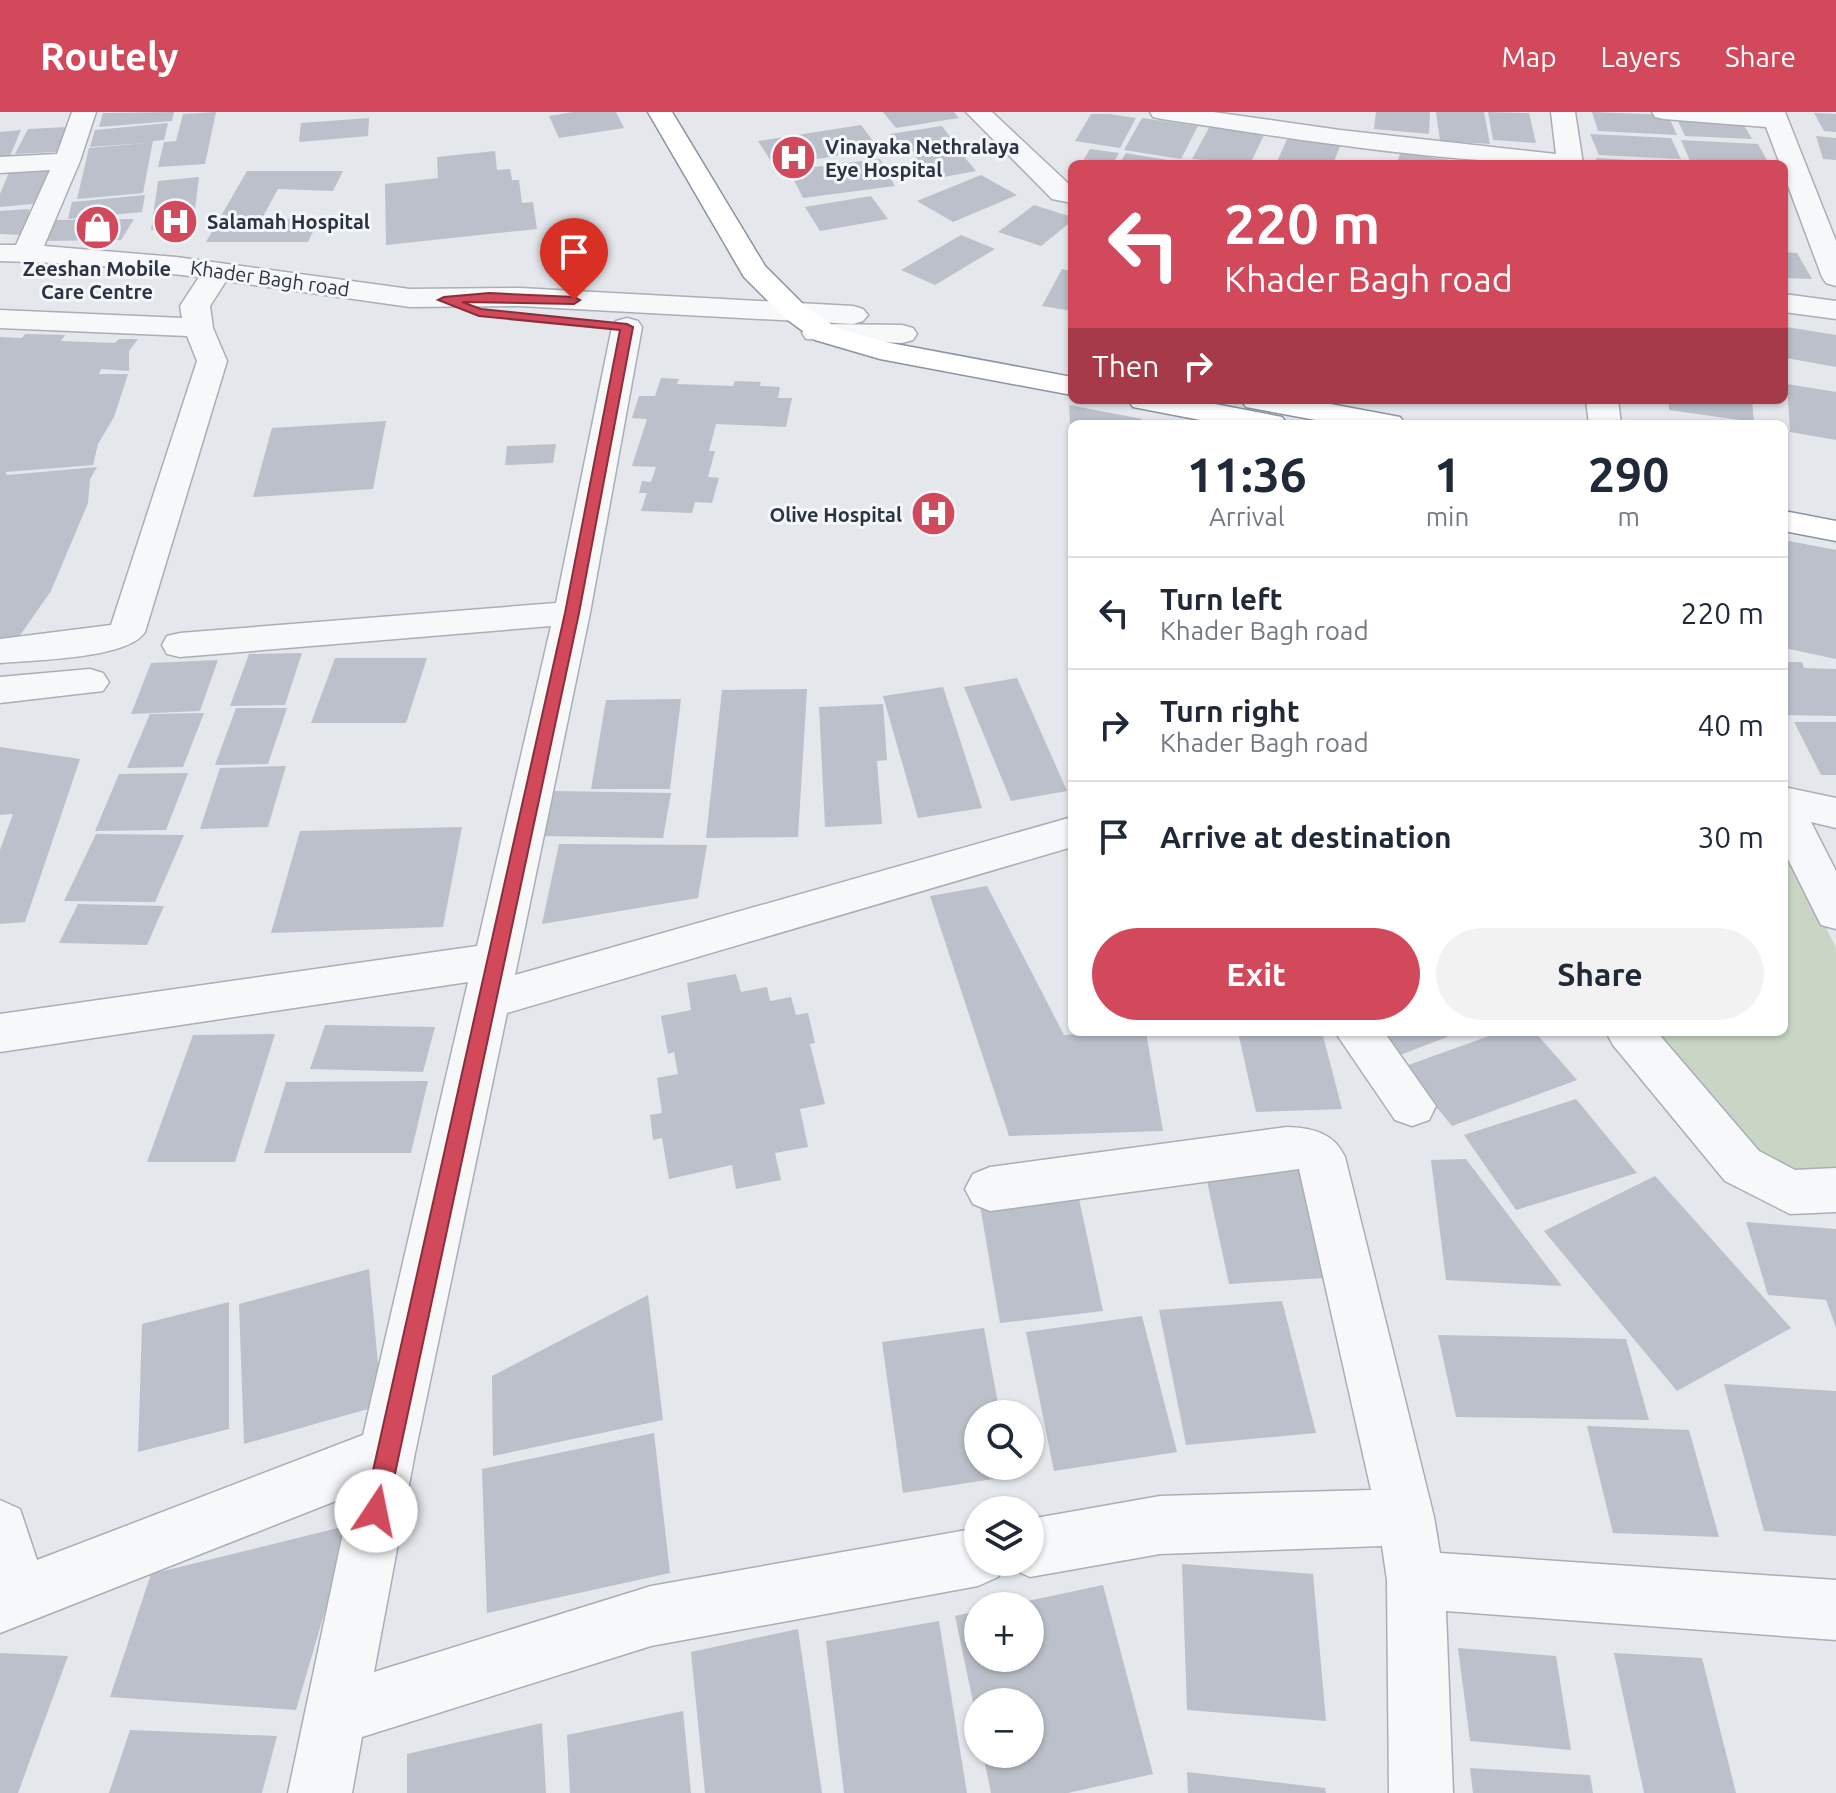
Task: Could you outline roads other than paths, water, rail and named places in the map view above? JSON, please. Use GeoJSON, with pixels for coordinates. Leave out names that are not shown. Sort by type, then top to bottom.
{"type":"FeatureCollection","features":[{"type":"Feature","properties":{"kind":"highway"},"geometry":{"type":"LineString","coordinates":[[660,112],[754,271],[803,300],[826,334],[880,350],[1068,385]]}},
{"type":"Feature","properties":{"kind":"highway"},"geometry":{"type":"LineString","coordinates":[[738,192],[769,243]]}},
{"type":"Feature","properties":{"kind":"highway"},"geometry":{"type":"LineString","coordinates":[[853,315],[902,334],[1068,366]]}},
{"type":"Feature","properties":{"kind":"highway"},"geometry":{"type":"LineString","coordinates":[[1165,404],[1250,420]]}},
{"type":"Feature","properties":{"kind":"highway"},"geometry":{"type":"LineString","coordinates":[[1279,404],[1367,420]]}},
{"type":"Feature","properties":{"kind":"highway"},"geometry":{"type":"LineString","coordinates":[[1788,496],[1836,504]]}},
{"type":"Feature","properties":{"kind":"highway"},"geometry":{"type":"LineString","coordinates":[[1788,522],[1836,531]]}},
{"type":"Feature","properties":{"kind":"street"},"geometry":{"type":"LineString","coordinates":[[13,252],[67,161],[84,112]]}},
{"type":"Feature","properties":{"kind":"street"},"geometry":{"type":"LineString","coordinates":[[978,112],[1061,193],[1068,194]]}},
{"type":"Feature","properties":{"kind":"street"},"geometry":{"type":"LineString","coordinates":[[1162,112],[1341,125],[1547,160]]}},
{"type":"Feature","properties":{"kind":"street"},"geometry":{"type":"LineString","coordinates":[[1563,112],[1569,160]]}},
{"type":"Feature","properties":{"kind":"street"},"geometry":{"type":"LineString","coordinates":[[1664,112],[1775,116],[1836,277]]}},
{"type":"Feature","properties":{"kind":"street"},"geometry":{"type":"LineString","coordinates":[[0,165],[67,161]]}},
{"type":"Feature","properties":{"kind":"street","name":"Khader Bagh road"},"geometry":{"type":"LineString","coordinates":[[13,252],[218,270],[410,298],[803,300],[853,315]]}},
{"type":"Feature","properties":{"kind":"street"},"geometry":{"type":"LineString","coordinates":[[0,651],[115,639],[127,632],[212,361],[198,328],[195,306],[218,270]]}},
{"type":"Feature","properties":{"kind":"street","name":"Khader Bagh road"},"geometry":{"type":"LineString","coordinates":[[444,300],[479,312],[627,327],[902,334]]}},
{"type":"Feature","properties":{"kind":"street"},"geometry":{"type":"LineString","coordinates":[[1788,304],[1836,310]]}},
{"type":"Feature","properties":{"kind":"street"},"geometry":{"type":"LineString","coordinates":[[0,319],[198,328]]}},
{"type":"Feature","properties":{"kind":"street"},"geometry":{"type":"LineString","coordinates":[[320,1793],[387,1453],[572,613],[627,327]]}},
{"type":"Feature","properties":{"kind":"street"},"geometry":{"type":"LineString","coordinates":[[180,645],[572,613]]}},
{"type":"Feature","properties":{"kind":"street"},"geometry":{"type":"LineString","coordinates":[[0,690],[90,682]]}},
{"type":"Feature","properties":{"kind":"street"},"geometry":{"type":"LineString","coordinates":[[1788,814],[1836,813]]}},
{"type":"Feature","properties":{"kind":"street"},"geometry":{"type":"LineString","coordinates":[[1788,818],[1836,913]]}},
{"type":"Feature","properties":{"kind":"street"},"geometry":{"type":"LineString","coordinates":[[0,1033],[493,980],[1068,833]]}},
{"type":"Feature","properties":{"kind":"street"},"geometry":{"type":"LineString","coordinates":[[1361,1036],[1412,1106]]}},
{"type":"Feature","properties":{"kind":"street"},"geometry":{"type":"LineString","coordinates":[[1632,1036],[1742,1166],[1790,1192],[1836,1190]]}},
{"type":"Feature","properties":{"kind":"street"},"geometry":{"type":"LineString","coordinates":[[990,1189],[1287,1148],[1308,1149],[1321,1157],[1406,1517],[1416,1580],[1421,1793]]}},
{"type":"Feature","properties":{"kind":"street"},"geometry":{"type":"LineString","coordinates":[[0,1529],[8,1601],[387,1453]]}},
{"type":"Feature","properties":{"kind":"street"},"geometry":{"type":"LineString","coordinates":[[1044,1546],[1160,1525],[1406,1517]]}},
{"type":"Feature","properties":{"kind":"street"},"geometry":{"type":"LineString","coordinates":[[336,1715],[651,1616],[964,1560]]}},
{"type":"Feature","properties":{"kind":"street"},"geometry":{"type":"LineString","coordinates":[[1416,1580],[1836,1610]]}},
{"type":"Feature","properties":{"kind":"place","name":"Vinayaka Nethralaya Eye Hospital"},"geometry":{"type":"Point","coordinates":[794,157]}},
{"type":"Feature","properties":{"kind":"place","name":"Salamah Hospital"},"geometry":{"type":"Point","coordinates":[176,221]}},
{"type":"Feature","properties":{"kind":"place","name":"Zeeshan Mobile Care Centre"},"geometry":{"type":"Point","coordinates":[97,228]}},
{"type":"Feature","properties":{"kind":"place","name":"Olive Hospital"},"geometry":{"type":"Point","coordinates":[933,514]}}]}
